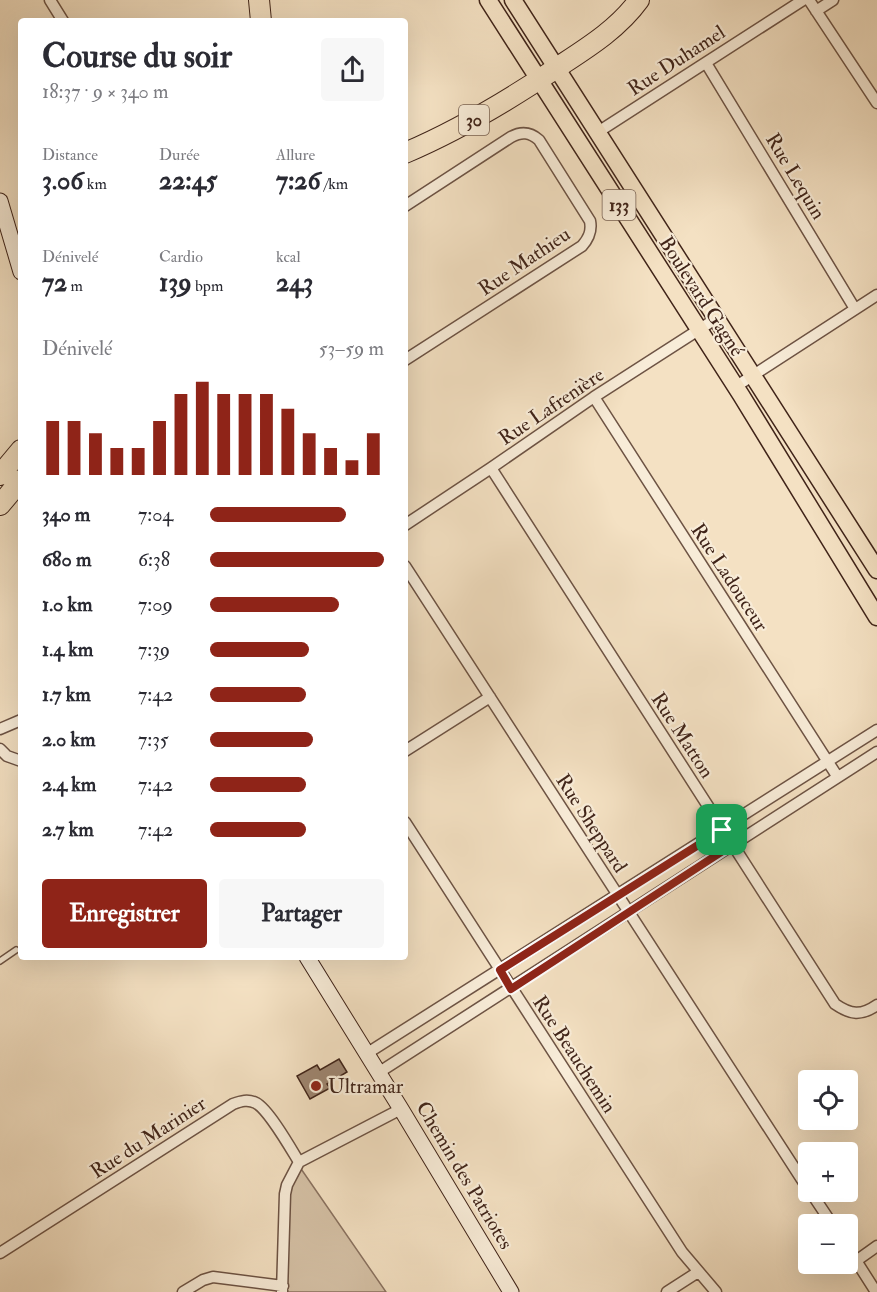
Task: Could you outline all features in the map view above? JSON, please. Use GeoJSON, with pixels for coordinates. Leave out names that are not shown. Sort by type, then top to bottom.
{"type":"FeatureCollection","features":[{"type":"Feature","properties":{"kind":"highway"},"geometry":{"type":"LineString","coordinates":[[259,0],[261,18]]}},
{"type":"Feature","properties":{"kind":"highway","name":"30"},"geometry":{"type":"LineString","coordinates":[[408,152],[469,122],[539,80],[612,29],[639,0]]}},
{"type":"Feature","properties":{"kind":"highway"},"geometry":{"type":"LineString","coordinates":[[0,475],[18,454]]}},
{"type":"Feature","properties":{"kind":"highway"},"geometry":{"type":"LineString","coordinates":[[0,505],[18,484]]}},
{"type":"Feature","properties":{"kind":"main road","name":"Boulevard Gagné"},"geometry":{"type":"LineString","coordinates":[[488,0],[735,387],[877,617]]}},
{"type":"Feature","properties":{"kind":"main road","name":"Boulevard Gagné"},"geometry":{"type":"LineString","coordinates":[[513,0],[877,570]]}},
{"type":"Feature","properties":{"kind":"street"},"geometry":{"type":"LineString","coordinates":[[50,0],[61,18]]}},
{"type":"Feature","properties":{"kind":"street","name":"Rue Duhamel"},"geometry":{"type":"LineString","coordinates":[[598,132],[803,0]]}},
{"type":"Feature","properties":{"kind":"street"},"geometry":{"type":"LineString","coordinates":[[809,0],[877,103]]}},
{"type":"Feature","properties":{"kind":"street"},"geometry":{"type":"LineString","coordinates":[[816,11],[833,0]]}},
{"type":"Feature","properties":{"kind":"street","name":"Rue Lequin"},"geometry":{"type":"LineString","coordinates":[[706,63],[855,309]]}},
{"type":"Feature","properties":{"kind":"street","name":"Rue Mathieu"},"geometry":{"type":"LineString","coordinates":[[408,204],[518,134],[530,134],[539,141],[590,221],[591,232],[582,246],[408,358]]}},
{"type":"Feature","properties":{"kind":"street"},"geometry":{"type":"LineString","coordinates":[[0,201],[18,262]]}},
{"type":"Feature","properties":{"kind":"street"},"geometry":{"type":"LineString","coordinates":[[735,387],[877,295]]}},
{"type":"Feature","properties":{"kind":"street","name":"Rue Lafrenière"},"geometry":{"type":"LineString","coordinates":[[408,523],[594,397],[717,318]]}},
{"type":"Feature","properties":{"kind":"street","name":"Rue Ladouceur"},"geometry":{"type":"LineString","coordinates":[[594,397],[837,776]]}},
{"type":"Feature","properties":{"kind":"street","name":"Rue Matton"},"geometry":{"type":"LineString","coordinates":[[491,468],[835,1005],[851,1014],[861,1014],[877,1005]]}},
{"type":"Feature","properties":{"kind":"street","name":"Rue Sheppard"},"geometry":{"type":"LineString","coordinates":[[408,571],[798,1173]]}},
{"type":"Feature","properties":{"kind":"street"},"geometry":{"type":"LineString","coordinates":[[408,749],[490,697]]}},
{"type":"Feature","properties":{"kind":"street"},"geometry":{"type":"LineString","coordinates":[[0,729],[18,721]]}},
{"type":"Feature","properties":{"kind":"street"},"geometry":{"type":"LineString","coordinates":[[366,1054],[877,730]]}},
{"type":"Feature","properties":{"kind":"street"},"geometry":{"type":"LineString","coordinates":[[0,748],[6,756],[18,760]]}},
{"type":"Feature","properties":{"kind":"street"},"geometry":{"type":"LineString","coordinates":[[378,1073],[629,914],[877,752]]}},
{"type":"Feature","properties":{"kind":"street","name":"Rue Beauchemin"},"geometry":{"type":"LineString","coordinates":[[408,827],[682,1252],[716,1292]]}},
{"type":"Feature","properties":{"kind":"street","name":"Chemin des Patriotes"},"geometry":{"type":"LineString","coordinates":[[309,960],[511,1292]]}},
{"type":"Feature","properties":{"kind":"street","name":"Rue du Marinier"},"geometry":{"type":"LineString","coordinates":[[0,1253],[233,1104],[245,1100],[257,1103],[267,1114],[299,1162]]}},
{"type":"Feature","properties":{"kind":"street"},"geometry":{"type":"LineString","coordinates":[[187,1291],[203,1280],[213,1277],[282,1289],[285,1194],[299,1162],[401,1109]]}},
{"type":"Feature","properties":{"kind":"street"},"geometry":{"type":"LineString","coordinates":[[858,1260],[877,1246]]}},
{"type":"Feature","properties":{"kind":"street"},"geometry":{"type":"LineString","coordinates":[[858,1264],[876,1292]]}},
{"type":"Feature","properties":{"kind":"street"},"geometry":{"type":"LineString","coordinates":[[667,1292],[698,1272]]}},
{"type":"Feature","properties":{"kind":"lane"},"geometry":{"type":"LineString","coordinates":[[0,961],[16,950]]}},
{"type":"Feature","properties":{"kind":"shaded area"},"geometry":{"type":"Polygon","coordinates":[[[297,1163],[386,1292],[278,1292],[284,1182],[297,1163]]]}},
{"type":"Feature","properties":{"kind":"building"},"geometry":{"type":"Polygon","coordinates":[[[339,1059],[347,1072],[327,1084],[330,1088],[310,1099],[297,1076],[317,1065],[320,1070],[339,1059]]]}},
{"type":"Feature","properties":{"kind":"place","name":"Ultramar"},"geometry":{"type":"Point","coordinates":[316,1086]}},
{"type":"Feature","properties":{"kind":"route"},"geometry":{"type":"LineString","coordinates":[[722,830],[732,845],[511,989],[500,970],[722,830]]}}]}
